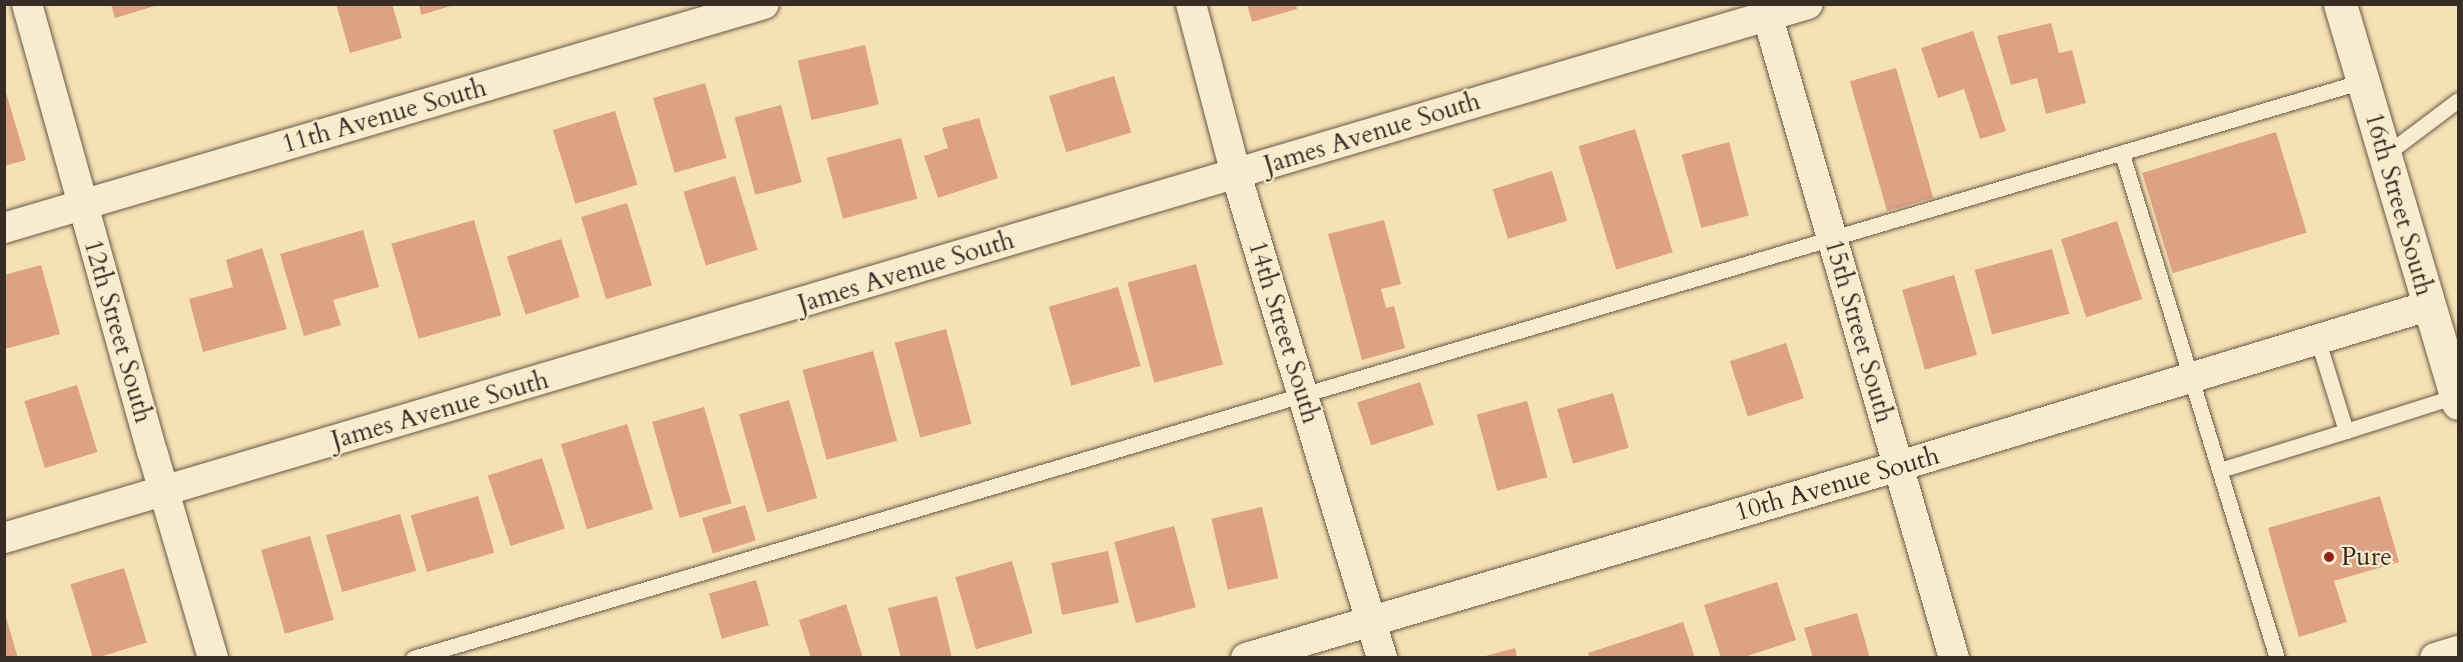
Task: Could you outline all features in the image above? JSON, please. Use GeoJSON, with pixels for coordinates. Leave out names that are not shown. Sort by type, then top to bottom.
{"type":"FeatureCollection","features":[{"type":"Feature","properties":{"kind":"street","name":"12th Street South"},"geometry":{"type":"LineString","coordinates":[[27,4],[163,492],[213,657]]}},
{"type":"Feature","properties":{"kind":"street","name":"11th Avenue South"},"geometry":{"type":"LineString","coordinates":[[4,228],[764,4]]}},
{"type":"Feature","properties":{"kind":"street","name":"14th Street South"},"geometry":{"type":"LineString","coordinates":[[1191,4],[1236,174],[1382,657]]}},
{"type":"Feature","properties":{"kind":"street","name":"James Avenue South"},"geometry":{"type":"LineString","coordinates":[[4,538],[1236,174],[1766,10],[1808,4]]}},
{"type":"Feature","properties":{"kind":"street","name":"16th Street South"},"geometry":{"type":"LineString","coordinates":[[2340,4],[2457,400]]}},
{"type":"Feature","properties":{"kind":"street","name":"15th Street South"},"geometry":{"type":"LineString","coordinates":[[1766,10],[1954,657]]}},
{"type":"Feature","properties":{"kind":"street","name":"10th Avenue South"},"geometry":{"type":"LineString","coordinates":[[1246,657],[2192,379],[2428,306]]}},
{"type":"Feature","properties":{"kind":"street"},"geometry":{"type":"LineString","coordinates":[[2435,657],[2458,651]]}},
{"type":"Feature","properties":{"kind":"lane"},"geometry":{"type":"LineString","coordinates":[[413,657],[2363,81]]}},
{"type":"Feature","properties":{"kind":"lane"},"geometry":{"type":"LineString","coordinates":[[2385,156],[2458,100]]}},
{"type":"Feature","properties":{"kind":"lane"},"geometry":{"type":"LineString","coordinates":[[2122,154],[2277,657]]}},
{"type":"Feature","properties":{"kind":"lane"},"geometry":{"type":"LineString","coordinates":[[2318,341],[2346,431]]}},
{"type":"Feature","properties":{"kind":"lane"},"geometry":{"type":"LineString","coordinates":[[2220,470],[2457,400]]}},
{"type":"Feature","properties":{"kind":"building"},"geometry":{"type":"Polygon","coordinates":[[[111,4],[158,4],[158,5],[115,18],[111,4]]]}},
{"type":"Feature","properties":{"kind":"building"},"geometry":{"type":"Polygon","coordinates":[[[336,4],[392,4],[402,38],[350,53],[336,4]]]}},
{"type":"Feature","properties":{"kind":"building"},"geometry":{"type":"Polygon","coordinates":[[[419,4],[454,4],[454,5],[421,15],[419,4]]]}},
{"type":"Feature","properties":{"kind":"building"},"geometry":{"type":"Polygon","coordinates":[[[1247,4],[1296,4],[1297,9],[1252,22],[1247,4]]]}},
{"type":"Feature","properties":{"kind":"building"},"geometry":{"type":"Polygon","coordinates":[[[2051,23],[2059,53],[2072,50],[2086,103],[2046,114],[2037,78],[2011,85],[1997,36],[2051,23]]]}},
{"type":"Feature","properties":{"kind":"building"},"geometry":{"type":"Polygon","coordinates":[[[1973,31],[2006,131],[1980,139],[1964,89],[1938,98],[1921,48],[1973,31]]]}},
{"type":"Feature","properties":{"kind":"building"},"geometry":{"type":"Polygon","coordinates":[[[865,45],[879,104],[811,120],[798,61],[865,45]]]}},
{"type":"Feature","properties":{"kind":"building"},"geometry":{"type":"Polygon","coordinates":[[[1896,68],[1933,198],[1887,211],[1850,81],[1896,68]]]}},
{"type":"Feature","properties":{"kind":"building"},"geometry":{"type":"Polygon","coordinates":[[[1114,76],[1131,132],[1066,152],[1049,96],[1114,76]]]}},
{"type":"Feature","properties":{"kind":"building"},"geometry":{"type":"Polygon","coordinates":[[[705,83],[726,158],[675,173],[653,98],[705,83]]]}},
{"type":"Feature","properties":{"kind":"building"},"geometry":{"type":"Polygon","coordinates":[[[4,86],[26,160],[4,166],[4,86]]]}},
{"type":"Feature","properties":{"kind":"building"},"geometry":{"type":"Polygon","coordinates":[[[781,105],[802,182],[755,195],[735,117],[781,105]]]}},
{"type":"Feature","properties":{"kind":"building"},"geometry":{"type":"Polygon","coordinates":[[[615,111],[638,185],[575,204],[553,130],[615,111]]]}},
{"type":"Feature","properties":{"kind":"building"},"geometry":{"type":"Polygon","coordinates":[[[979,118],[998,178],[938,198],[924,156],[948,148],[942,128],[979,118]]]}},
{"type":"Feature","properties":{"kind":"building"},"geometry":{"type":"Polygon","coordinates":[[[1635,129],[1673,252],[1616,270],[1579,146],[1635,129]]]}},
{"type":"Feature","properties":{"kind":"building"},"geometry":{"type":"Polygon","coordinates":[[[2276,132],[2307,232],[2173,273],[2142,173],[2276,132]]]}},
{"type":"Feature","properties":{"kind":"building"},"geometry":{"type":"Polygon","coordinates":[[[901,138],[917,199],[843,219],[827,158],[901,138]]]}},
{"type":"Feature","properties":{"kind":"building"},"geometry":{"type":"Polygon","coordinates":[[[1729,142],[1749,215],[1701,228],[1682,155],[1729,142]]]}},
{"type":"Feature","properties":{"kind":"building"},"geometry":{"type":"Polygon","coordinates":[[[1552,171],[1567,221],[1508,239],[1493,189],[1552,171]]]}},
{"type":"Feature","properties":{"kind":"building"},"geometry":{"type":"Polygon","coordinates":[[[735,176],[758,250],[706,265],[683,192],[735,176]]]}},
{"type":"Feature","properties":{"kind":"building"},"geometry":{"type":"Polygon","coordinates":[[[627,203],[652,285],[606,299],[581,217],[627,203]]]}},
{"type":"Feature","properties":{"kind":"building"},"geometry":{"type":"Polygon","coordinates":[[[474,220],[501,315],[419,339],[391,244],[474,220]]]}},
{"type":"Feature","properties":{"kind":"building"},"geometry":{"type":"Polygon","coordinates":[[[1384,220],[1401,284],[1381,289],[1386,308],[1394,306],[1405,348],[1362,360],[1328,234],[1384,220]]]}},
{"type":"Feature","properties":{"kind":"building"},"geometry":{"type":"Polygon","coordinates":[[[2117,221],[2142,299],[2086,317],[2061,239],[2117,221]]]}},
{"type":"Feature","properties":{"kind":"building"},"geometry":{"type":"Polygon","coordinates":[[[363,230],[379,287],[333,300],[341,325],[304,336],[280,254],[363,230]]]}},
{"type":"Feature","properties":{"kind":"building"},"geometry":{"type":"Polygon","coordinates":[[[561,239],[580,297],[526,315],[507,257],[561,239]]]}},
{"type":"Feature","properties":{"kind":"building"},"geometry":{"type":"Polygon","coordinates":[[[262,248],[287,329],[203,352],[189,299],[233,287],[226,260],[262,248]]]}},
{"type":"Feature","properties":{"kind":"building"},"geometry":{"type":"Polygon","coordinates":[[[2052,249],[2069,314],[1992,334],[1975,270],[2052,249]]]}},
{"type":"Feature","properties":{"kind":"building"},"geometry":{"type":"Polygon","coordinates":[[[1196,264],[1223,364],[1154,383],[1127,282],[1196,264]]]}},
{"type":"Feature","properties":{"kind":"building"},"geometry":{"type":"Polygon","coordinates":[[[41,265],[60,334],[5,349],[4,275],[41,265]]]}},
{"type":"Feature","properties":{"kind":"building"},"geometry":{"type":"Polygon","coordinates":[[[1954,275],[1977,355],[1925,370],[1902,290],[1954,275]]]}},
{"type":"Feature","properties":{"kind":"building"},"geometry":{"type":"Polygon","coordinates":[[[1118,287],[1141,366],[1071,386],[1049,307],[1118,287]]]}},
{"type":"Feature","properties":{"kind":"building"},"geometry":{"type":"Polygon","coordinates":[[[946,329],[971,424],[920,437],[895,343],[946,329]]]}},
{"type":"Feature","properties":{"kind":"building"},"geometry":{"type":"Polygon","coordinates":[[[1786,343],[1804,398],[1748,416],[1730,361],[1786,343]]]}},
{"type":"Feature","properties":{"kind":"building"},"geometry":{"type":"Polygon","coordinates":[[[873,351],[897,441],[827,460],[802,370],[873,351]]]}},
{"type":"Feature","properties":{"kind":"building"},"geometry":{"type":"Polygon","coordinates":[[[1420,382],[1434,425],[1371,445],[1357,402],[1420,382]]]}},
{"type":"Feature","properties":{"kind":"building"},"geometry":{"type":"Polygon","coordinates":[[[77,385],[97,452],[45,468],[24,401],[77,385]]]}},
{"type":"Feature","properties":{"kind":"building"},"geometry":{"type":"Polygon","coordinates":[[[1613,393],[1629,448],[1573,464],[1557,409],[1613,393]]]}},
{"type":"Feature","properties":{"kind":"building"},"geometry":{"type":"Polygon","coordinates":[[[789,400],[817,498],[767,512],[739,414],[789,400]]]}},
{"type":"Feature","properties":{"kind":"building"},"geometry":{"type":"Polygon","coordinates":[[[1527,401],[1547,477],[1497,491],[1477,414],[1527,401]]]}},
{"type":"Feature","properties":{"kind":"building"},"geometry":{"type":"Polygon","coordinates":[[[704,407],[732,503],[680,518],[652,422],[704,407]]]}},
{"type":"Feature","properties":{"kind":"building"},"geometry":{"type":"Polygon","coordinates":[[[627,424],[653,509],[587,529],[561,444],[627,424]]]}},
{"type":"Feature","properties":{"kind":"building"},"geometry":{"type":"Polygon","coordinates":[[[542,458],[565,528],[511,546],[488,476],[542,458]]]}},
{"type":"Feature","properties":{"kind":"building"},"geometry":{"type":"Polygon","coordinates":[[[478,496],[494,553],[427,572],[411,515],[478,496]]]}},
{"type":"Feature","properties":{"kind":"building"},"geometry":{"type":"Polygon","coordinates":[[[2380,496],[2399,562],[2334,581],[2347,622],[2299,637],[2268,528],[2380,496]]]}},
{"type":"Feature","properties":{"kind":"building"},"geometry":{"type":"Polygon","coordinates":[[[745,505],[756,540],[713,554],[702,518],[745,505]]]}},
{"type":"Feature","properties":{"kind":"building"},"geometry":{"type":"Polygon","coordinates":[[[1262,507],[1278,578],[1228,590],[1211,519],[1262,507]]]}},
{"type":"Feature","properties":{"kind":"building"},"geometry":{"type":"Polygon","coordinates":[[[400,514],[416,571],[342,592],[326,535],[400,514]]]}},
{"type":"Feature","properties":{"kind":"building"},"geometry":{"type":"Polygon","coordinates":[[[1174,526],[1196,607],[1136,623],[1114,542],[1174,526]]]}},
{"type":"Feature","properties":{"kind":"building"},"geometry":{"type":"Polygon","coordinates":[[[310,536],[334,620],[285,634],[261,550],[310,536]]]}},
{"type":"Feature","properties":{"kind":"building"},"geometry":{"type":"Polygon","coordinates":[[[1108,551],[1119,603],[1062,615],[1051,563],[1108,551]]]}},
{"type":"Feature","properties":{"kind":"building"},"geometry":{"type":"Polygon","coordinates":[[[1012,561],[1033,633],[976,649],[955,577],[1012,561]]]}},
{"type":"Feature","properties":{"kind":"building"},"geometry":{"type":"Polygon","coordinates":[[[124,568],[147,643],[93,658],[70,584],[124,568]]]}},
{"type":"Feature","properties":{"kind":"building"},"geometry":{"type":"Polygon","coordinates":[[[756,580],[769,625],[722,639],[709,594],[756,580]]]}},
{"type":"Feature","properties":{"kind":"building"},"geometry":{"type":"Polygon","coordinates":[[[1777,582],[1796,640],[1741,658],[1721,658],[1704,605],[1777,582]]]}},
{"type":"Feature","properties":{"kind":"building"},"geometry":{"type":"Polygon","coordinates":[[[937,596],[952,658],[901,658],[888,608],[937,596]]]}},
{"type":"Feature","properties":{"kind":"building"},"geometry":{"type":"Polygon","coordinates":[[[846,604],[863,658],[811,658],[799,620],[846,604]]]}},
{"type":"Feature","properties":{"kind":"building"},"geometry":{"type":"Polygon","coordinates":[[[1857,613],[1870,658],[1813,658],[1804,628],[1857,613]]]}},
{"type":"Feature","properties":{"kind":"building"},"geometry":{"type":"Polygon","coordinates":[[[5,614],[18,658],[4,658],[5,614]]]}},
{"type":"Feature","properties":{"kind":"building"},"geometry":{"type":"Polygon","coordinates":[[[1683,622],[1695,658],[1590,658],[1588,653],[1683,622]]]}},
{"type":"Feature","properties":{"kind":"building"},"geometry":{"type":"Polygon","coordinates":[[[1515,648],[1517,658],[1482,657],[1515,648]]]}},
{"type":"Feature","properties":{"kind":"place","name":"Pure"},"geometry":{"type":"Point","coordinates":[2329,557]}}]}
